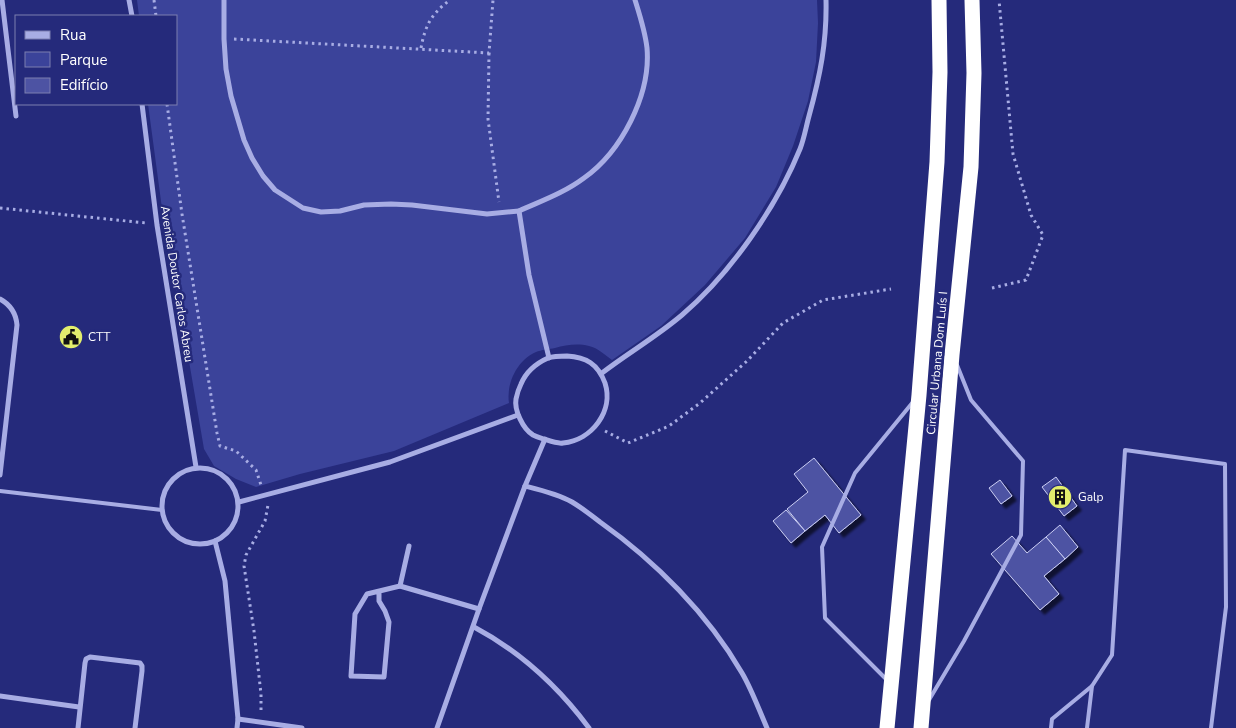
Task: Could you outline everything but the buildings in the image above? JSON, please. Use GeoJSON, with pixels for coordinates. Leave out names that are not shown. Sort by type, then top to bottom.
{"type":"FeatureCollection","features":[{"type":"Feature","properties":{"kind":"highway","name":"Circular Urbana Dom Luís I"},"geometry":{"type":"LineString","coordinates":[[887,728],[919,395],[937,162],[940,72],[939,0]]}},
{"type":"Feature","properties":{"kind":"highway","name":"Circular Urbana Dom Luís I"},"geometry":{"type":"LineString","coordinates":[[921,728],[952,355],[971,167],[974,73],[972,0]]}},
{"type":"Feature","properties":{"kind":"street"},"geometry":{"type":"LineString","coordinates":[[2,0],[16,116]]}},
{"type":"Feature","properties":{"kind":"street"},"geometry":{"type":"LineString","coordinates":[[129,0],[132,15]]}},
{"type":"Feature","properties":{"kind":"street"},"geometry":{"type":"LineString","coordinates":[[224,0],[226,69],[231,96],[244,140],[252,158],[263,176],[275,190],[303,208],[321,212],[364,205],[391,204],[487,214],[519,211],[553,196],[584,178],[605,159],[626,130],[637,109],[647,69],[647,49],[643,24],[635,0]]}},
{"type":"Feature","properties":{"kind":"street"},"geometry":{"type":"LineString","coordinates":[[602,373],[651,339],[682,314],[728,267],[768,212],[781,190],[800,148],[818,83],[824,54],[826,0]]}},
{"type":"Feature","properties":{"kind":"street","name":"Avenida Doutor Carlos Abreu"},"geometry":{"type":"LineString","coordinates":[[142,105],[156,225],[196,467]]}},
{"type":"Feature","properties":{"kind":"street"},"geometry":{"type":"LineString","coordinates":[[519,211],[529,275],[549,358]]}},
{"type":"Feature","properties":{"kind":"street"},"geometry":{"type":"LineString","coordinates":[[0,300],[14,311],[17,326],[0,475]]}},
{"type":"Feature","properties":{"kind":"street"},"geometry":{"type":"LineString","coordinates":[[580,357],[592,363],[602,373],[607,390],[606,408],[596,427],[580,439],[562,443],[545,440],[533,435],[523,425],[518,415],[516,400],[522,382],[533,366],[549,358],[580,357]]}},
{"type":"Feature","properties":{"kind":"street"},"geometry":{"type":"LineString","coordinates":[[239,502],[390,462],[518,415]]}},
{"type":"Feature","properties":{"kind":"street"},"geometry":{"type":"LineString","coordinates":[[437,728],[479,609],[545,440]]}},
{"type":"Feature","properties":{"kind":"street"},"geometry":{"type":"LineString","coordinates":[[196,467],[211,468],[224,475],[234,486],[239,502],[237,516],[230,529],[223,537],[206,544],[196,544],[182,539],[171,530],[162,510],[163,495],[170,482],[182,472],[196,467]]}},
{"type":"Feature","properties":{"kind":"street"},"geometry":{"type":"LineString","coordinates":[[526,486],[571,502],[639,551],[658,569],[694,607],[730,654],[742,674],[767,728]]}},
{"type":"Feature","properties":{"kind":"street"},"geometry":{"type":"LineString","coordinates":[[215,541],[225,581],[238,719],[237,728]]}},
{"type":"Feature","properties":{"kind":"street"},"geometry":{"type":"LineString","coordinates":[[400,586],[408,546]]}},
{"type":"Feature","properties":{"kind":"street"},"geometry":{"type":"LineString","coordinates":[[379,591],[379,601],[386,611],[389,622],[384,677],[351,676],[355,614],[367,594],[379,591],[400,586],[479,609]]}},
{"type":"Feature","properties":{"kind":"street"},"geometry":{"type":"LineString","coordinates":[[474,627],[496,638],[535,668],[575,708],[589,728]]}},
{"type":"Feature","properties":{"kind":"street"},"geometry":{"type":"LineString","coordinates":[[78,728],[86,659],[90,657],[140,663],[142,666],[135,728]]}},
{"type":"Feature","properties":{"kind":"street"},"geometry":{"type":"LineString","coordinates":[[0,696],[79,707]]}},
{"type":"Feature","properties":{"kind":"street"},"geometry":{"type":"LineString","coordinates":[[238,719],[302,728]]}},
{"type":"Feature","properties":{"kind":"lane"},"geometry":{"type":"LineString","coordinates":[[923,711],[964,641],[1021,535],[1023,461],[971,400],[952,355]]}},
{"type":"Feature","properties":{"kind":"lane"},"geometry":{"type":"LineString","coordinates":[[892,685],[825,618],[822,548],[855,473],[919,395]]}},
{"type":"Feature","properties":{"kind":"lane"},"geometry":{"type":"LineString","coordinates":[[1051,728],[1052,719],[1092,686],[1112,655],[1125,450],[1225,464],[1226,607],[1211,728]]}},
{"type":"Feature","properties":{"kind":"lane"},"geometry":{"type":"LineString","coordinates":[[0,491],[162,510]]}},
{"type":"Feature","properties":{"kind":"lane"},"geometry":{"type":"LineString","coordinates":[[1087,728],[1092,686]]}},
{"type":"Feature","properties":{"kind":"path"},"geometry":{"type":"LineString","coordinates":[[154,0],[156,15]]}},
{"type":"Feature","properties":{"kind":"path"},"geometry":{"type":"LineString","coordinates":[[421,48],[424,34],[431,18],[450,0]]}},
{"type":"Feature","properties":{"kind":"path"},"geometry":{"type":"LineString","coordinates":[[493,0],[489,53],[488,119],[501,212]]}},
{"type":"Feature","properties":{"kind":"path"},"geometry":{"type":"LineString","coordinates":[[992,288],[1026,280],[1043,235],[1031,215],[1013,154],[999,0]]}},
{"type":"Feature","properties":{"kind":"path"},"geometry":{"type":"LineString","coordinates":[[224,39],[489,53]]}},
{"type":"Feature","properties":{"kind":"path"},"geometry":{"type":"LineString","coordinates":[[168,105],[182,214],[216,433],[220,446],[236,451],[256,470],[268,506],[265,521],[246,555],[244,566],[261,694],[261,722]]}},
{"type":"Feature","properties":{"kind":"path"},"geometry":{"type":"LineString","coordinates":[[0,208],[156,225]]}},
{"type":"Feature","properties":{"kind":"path"},"geometry":{"type":"LineString","coordinates":[[596,427],[628,443],[669,426],[700,403],[747,361],[784,322],[823,300],[891,289]]}},
{"type":"Feature","properties":{"kind":"green space"},"geometry":{"type":"Polygon","coordinates":[[[137,0],[817,0],[818,23],[816,62],[808,101],[793,146],[776,187],[745,238],[705,285],[661,326],[612,360],[595,348],[580,345],[567,345],[536,352],[523,361],[514,373],[509,388],[509,403],[394,451],[256,487],[236,479],[214,466],[204,449],[163,216],[148,105],[178,105],[178,15],[139,15],[137,0]]]}},
{"type":"Feature","properties":{"kind":"place","name":"CTT"},"geometry":{"type":"Point","coordinates":[71,337]}},
{"type":"Feature","properties":{"kind":"place","name":"Galp"},"geometry":{"type":"Point","coordinates":[1060,497]}}]}
